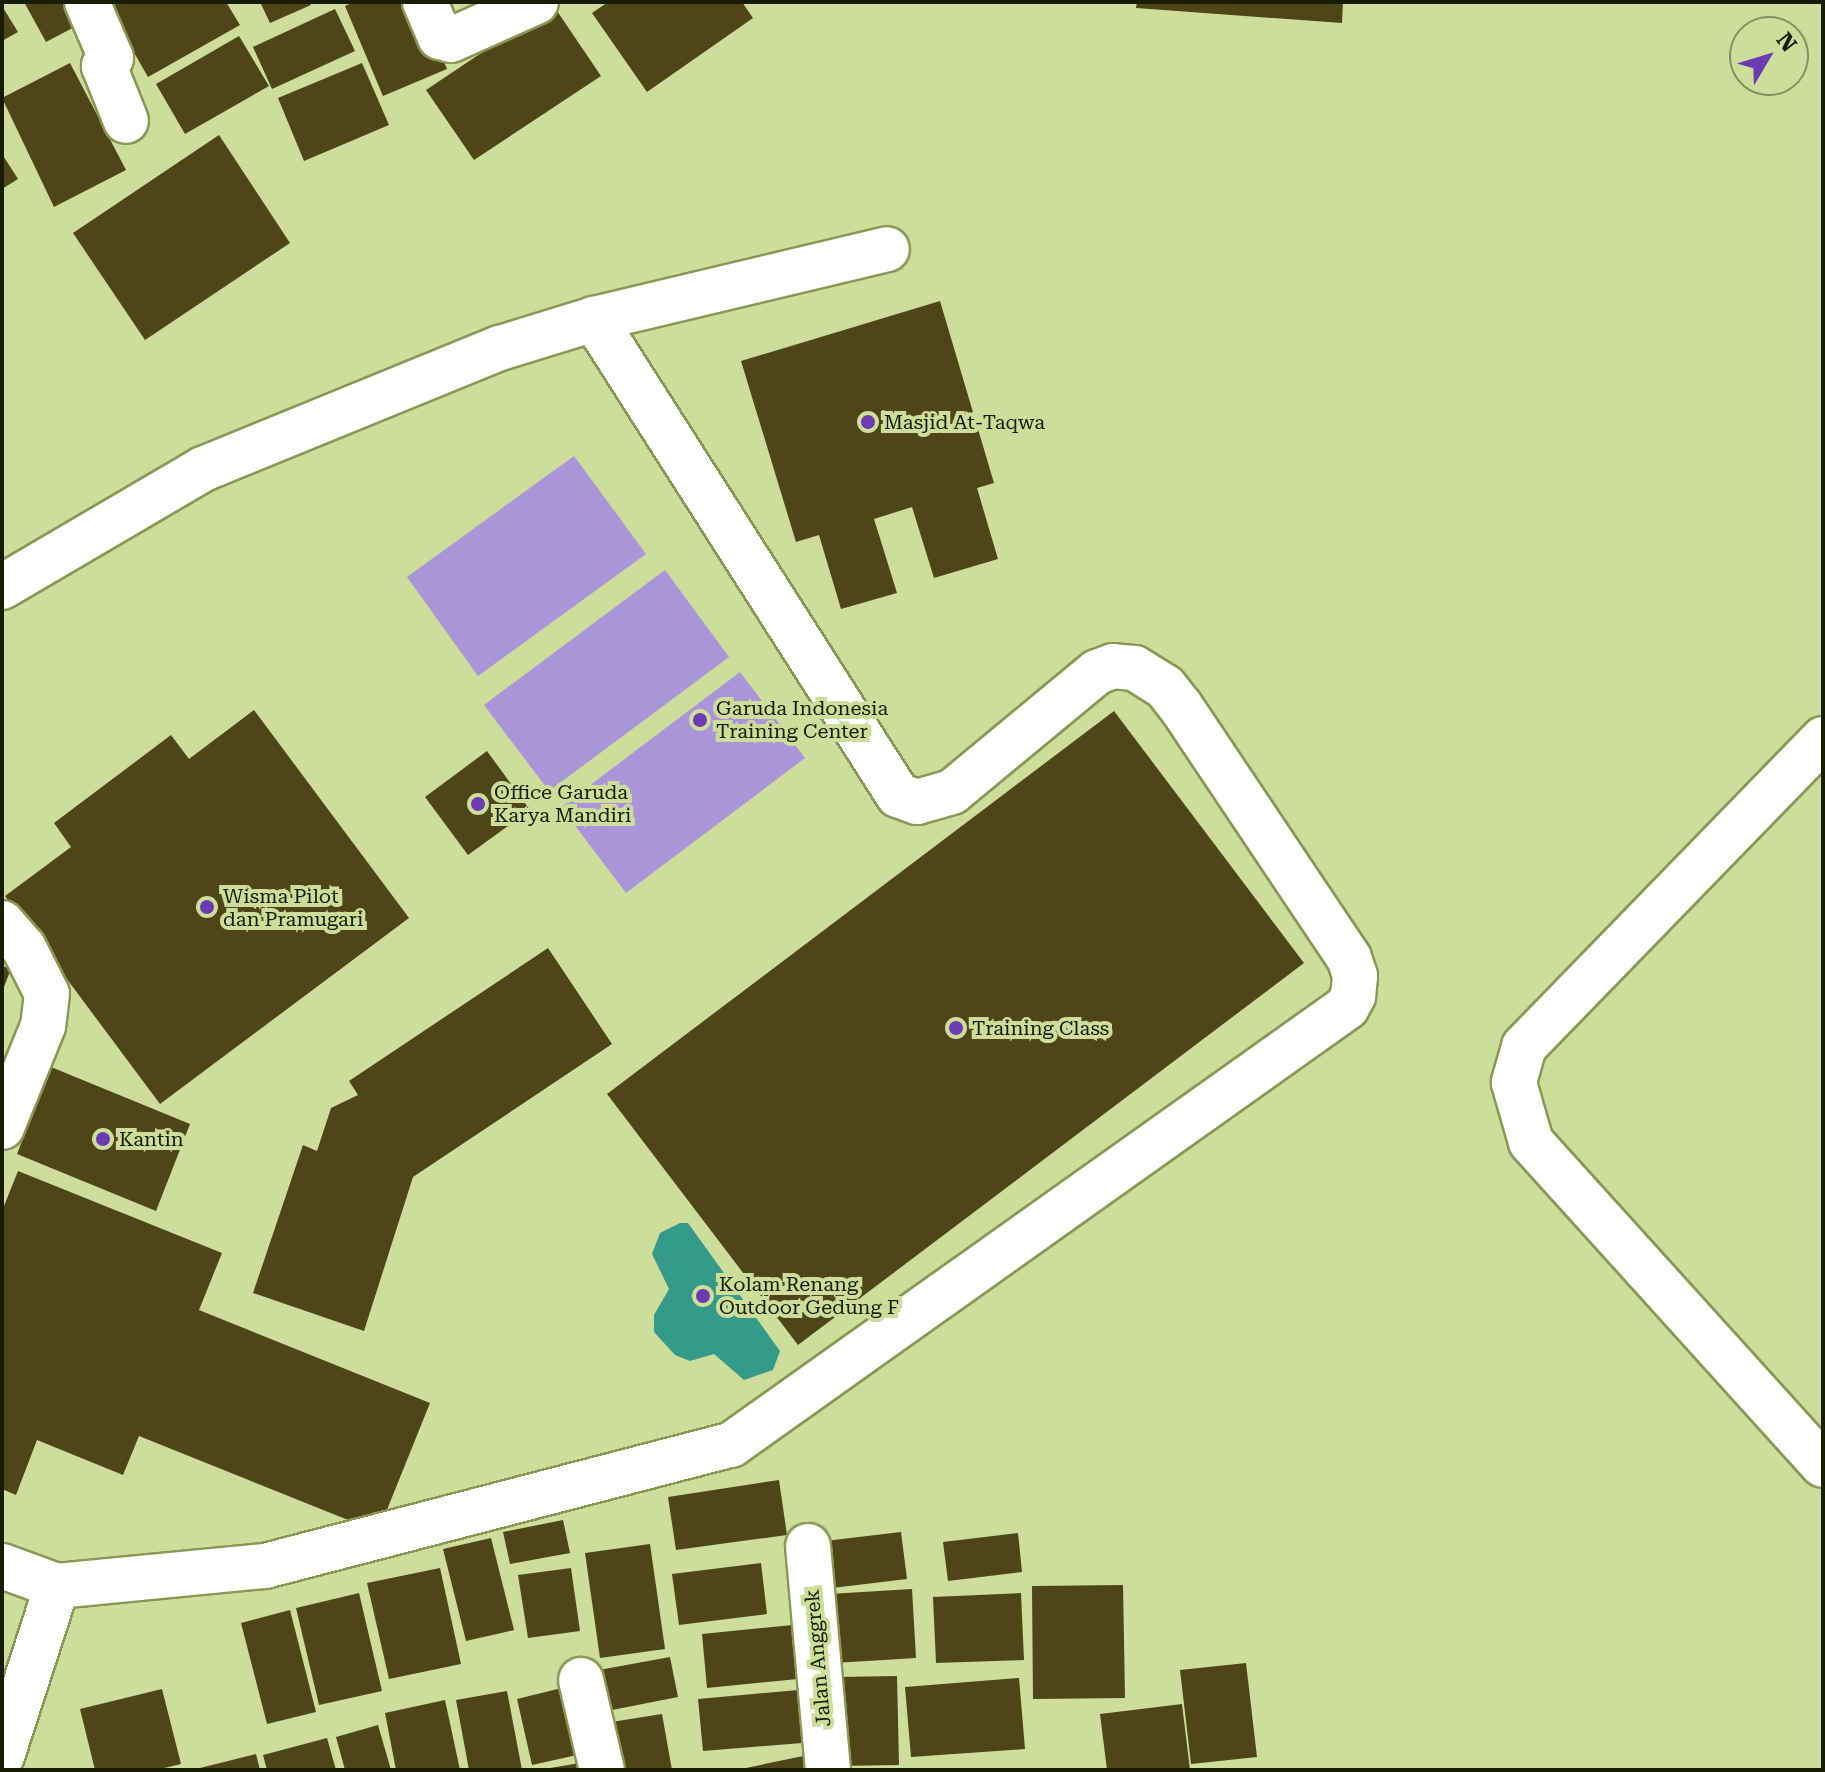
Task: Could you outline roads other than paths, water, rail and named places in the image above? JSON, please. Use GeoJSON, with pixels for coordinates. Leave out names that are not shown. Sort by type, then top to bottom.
{"type":"FeatureCollection","features":[{"type":"Feature","properties":{"kind":"street"},"geometry":{"type":"LineString","coordinates":[[87,2],[111,58],[104,66],[126,121]]}},
{"type":"Feature","properties":{"kind":"street"},"geometry":{"type":"LineString","coordinates":[[425,2],[440,37],[451,40],[536,2]]}},
{"type":"Feature","properties":{"kind":"street"},"geometry":{"type":"LineString","coordinates":[[2,587],[203,469],[500,348],[594,319],[887,249]]}},
{"type":"Feature","properties":{"kind":"street"},"geometry":{"type":"LineString","coordinates":[[2,1566],[57,1586],[265,1566],[731,1445],[1347,1007],[1353,996],[1355,976],[1349,958],[1180,706],[1165,687],[1134,668],[1113,666],[1097,672],[952,792],[917,802],[898,795],[594,319]]}},
{"type":"Feature","properties":{"kind":"street"},"geometry":{"type":"LineString","coordinates":[[1823,739],[1524,1047],[1514,1083],[1531,1142],[1823,1465]]}},
{"type":"Feature","properties":{"kind":"street"},"geometry":{"type":"LineString","coordinates":[[2,923],[24,948],[47,994],[43,1026],[2,1127]]}},
{"type":"Feature","properties":{"kind":"street","name":"Jalan Anggrek"},"geometry":{"type":"LineString","coordinates":[[808,1546],[828,1770]]}},
{"type":"Feature","properties":{"kind":"street"},"geometry":{"type":"LineString","coordinates":[[2,1756],[57,1586]]}},
{"type":"Feature","properties":{"kind":"street"},"geometry":{"type":"LineString","coordinates":[[581,1680],[602,1770]]}},
{"type":"Feature","properties":{"kind":"water","name":"Kolam Renang Outdoor Gedung F"},"geometry":{"type":"Polygon","coordinates":[[[680,1223],[688,1223],[780,1351],[773,1370],[744,1380],[714,1354],[690,1361],[675,1355],[654,1332],[654,1315],[669,1289],[652,1254],[660,1233],[680,1223]]]}},
{"type":"Feature","properties":{"kind":"place","name":"Masjid At-Taqwa"},"geometry":{"type":"Point","coordinates":[868,422]}},
{"type":"Feature","properties":{"kind":"place","name":"Garuda Indonesia Training Center"},"geometry":{"type":"Point","coordinates":[700,720]}},
{"type":"Feature","properties":{"kind":"place","name":"Office Garuda Karya Mandiri"},"geometry":{"type":"Point","coordinates":[478,804]}},
{"type":"Feature","properties":{"kind":"place","name":"Wisma Pilot dan Pramugari"},"geometry":{"type":"Point","coordinates":[207,907]}},
{"type":"Feature","properties":{"kind":"place","name":"Training Class"},"geometry":{"type":"Point","coordinates":[956,1028]}},
{"type":"Feature","properties":{"kind":"place","name":"Kantin"},"geometry":{"type":"Point","coordinates":[103,1139]}},
{"type":"Feature","properties":{"kind":"place","name":"Kolam Renang Outdoor Gedung F"},"geometry":{"type":"Point","coordinates":[703,1296]}}]}
